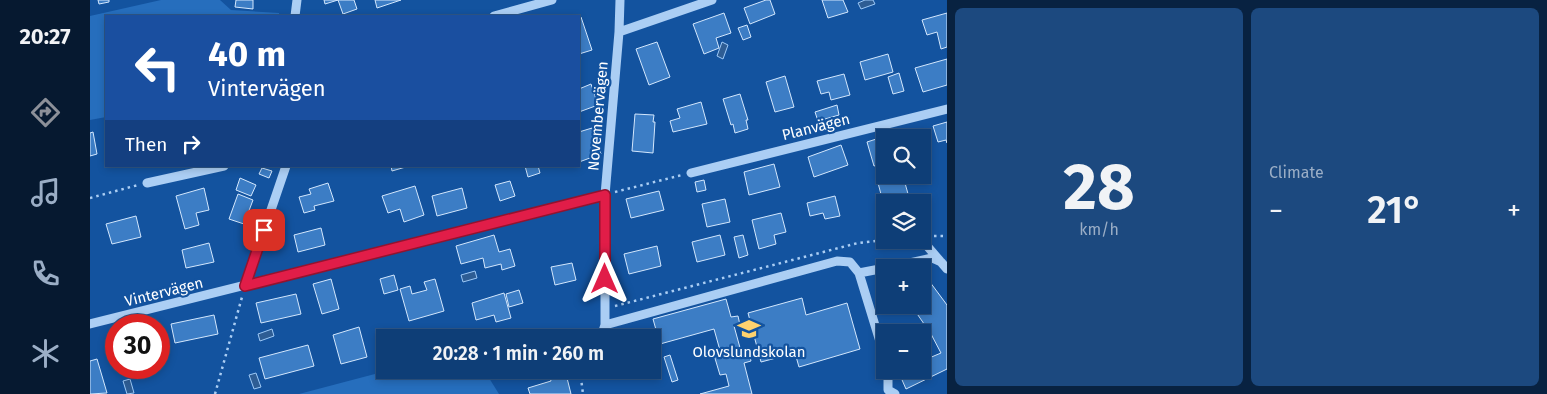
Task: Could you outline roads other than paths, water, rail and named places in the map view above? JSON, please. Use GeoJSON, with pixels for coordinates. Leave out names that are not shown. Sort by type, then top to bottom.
{"type":"FeatureCollection","features":[{"type":"Feature","properties":{"kind":"street"},"geometry":{"type":"LineString","coordinates":[[295,15],[297,0]]}},
{"type":"Feature","properties":{"kind":"street"},"geometry":{"type":"LineString","coordinates":[[498,15],[552,0]]}},
{"type":"Feature","properties":{"kind":"street","name":"Novembervägen"},"geometry":{"type":"LineString","coordinates":[[604,329],[605,192],[620,0]]}},
{"type":"Feature","properties":{"kind":"street"},"geometry":{"type":"LineString","coordinates":[[619,32],[712,0]]}},
{"type":"Feature","properties":{"kind":"street","name":"Planvägen"},"geometry":{"type":"LineString","coordinates":[[691,173],[947,109]]}},
{"type":"Feature","properties":{"kind":"street"},"geometry":{"type":"LineString","coordinates":[[147,183],[219,167]]}},
{"type":"Feature","properties":{"kind":"street"},"geometry":{"type":"LineString","coordinates":[[245,286],[286,167]]}},
{"type":"Feature","properties":{"kind":"street","name":"Vintervägen"},"geometry":{"type":"LineString","coordinates":[[90,324],[245,286],[605,192]]}},
{"type":"Feature","properties":{"kind":"street"},"geometry":{"type":"LineString","coordinates":[[931,246],[944,265]]}},
{"type":"Feature","properties":{"kind":"street"},"geometry":{"type":"LineString","coordinates":[[927,259],[932,258],[944,265]]}},
{"type":"Feature","properties":{"kind":"street"},"geometry":{"type":"LineString","coordinates":[[605,325],[838,261],[850,262],[859,273],[876,329]]}},
{"type":"Feature","properties":{"kind":"street"},"geometry":{"type":"LineString","coordinates":[[859,273],[876,270]]}},
{"type":"Feature","properties":{"kind":"street"},"geometry":{"type":"LineString","coordinates":[[890,379],[892,392]]}},
{"type":"Feature","properties":{"kind":"place","name":"Olovslundskolan"},"geometry":{"type":"Point","coordinates":[749,329]}}]}
